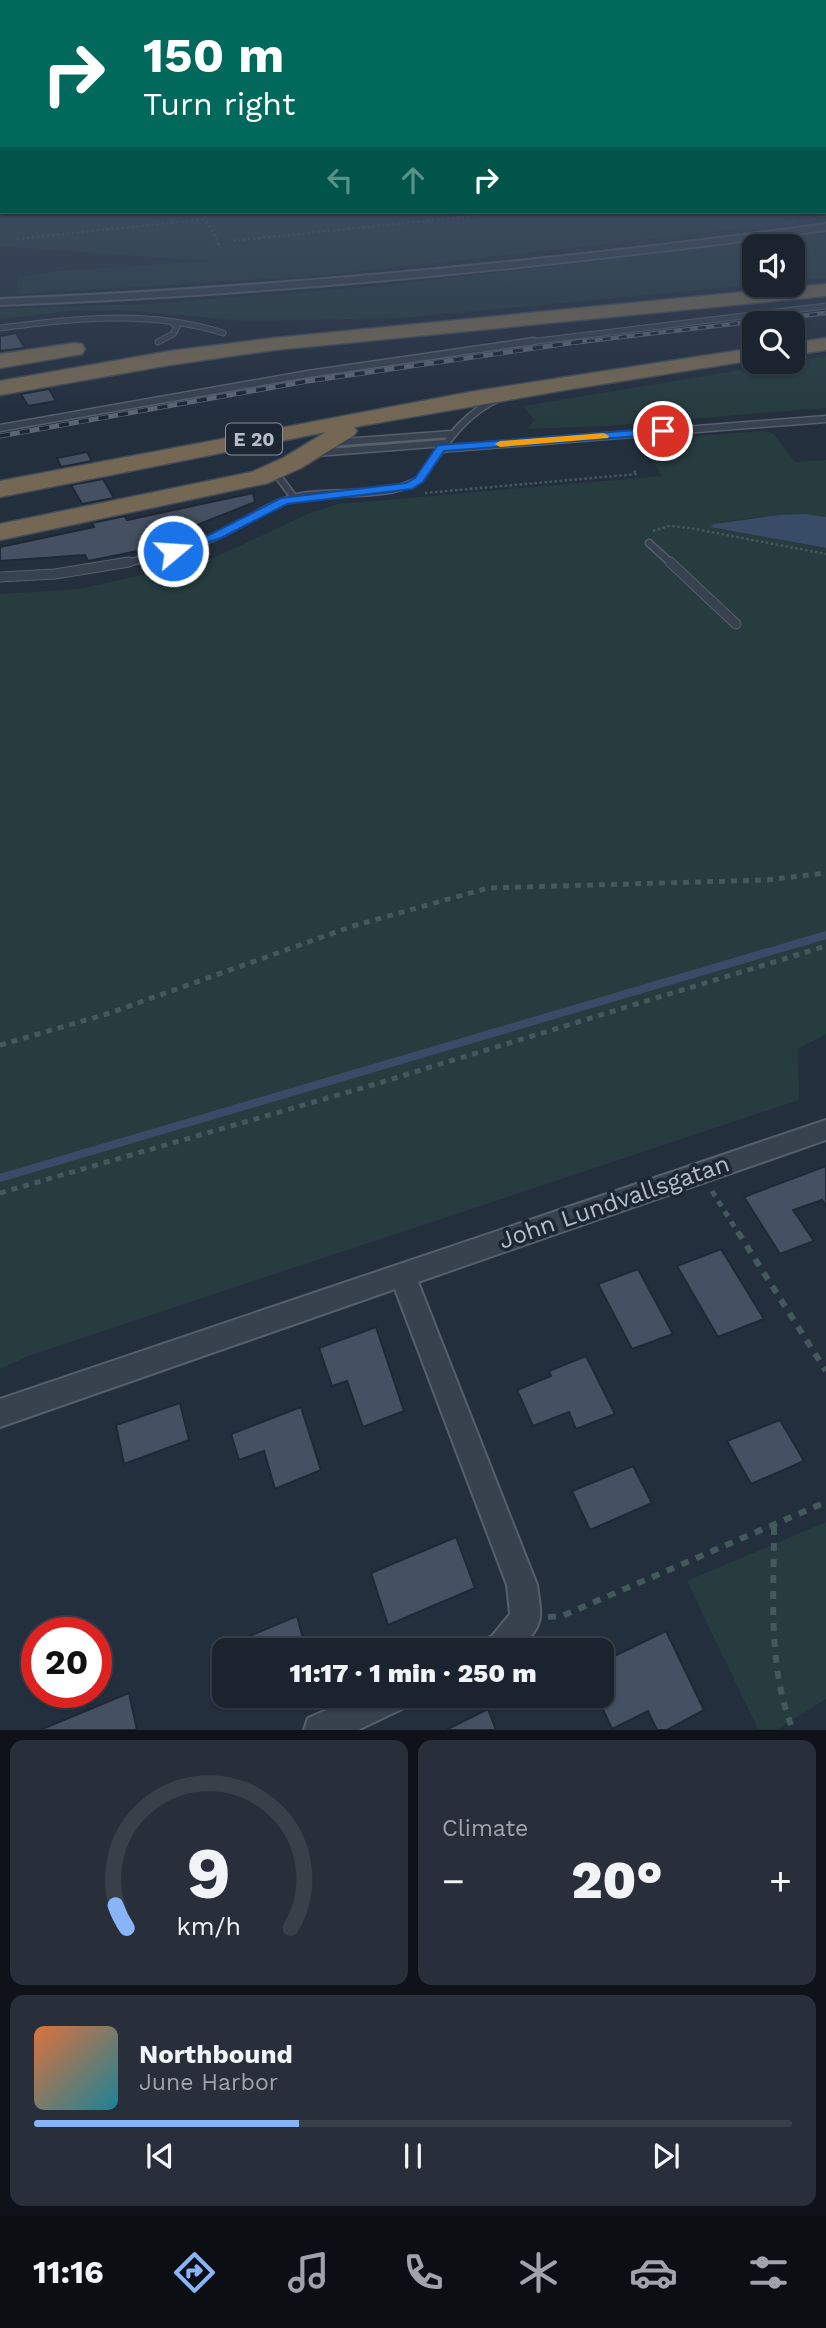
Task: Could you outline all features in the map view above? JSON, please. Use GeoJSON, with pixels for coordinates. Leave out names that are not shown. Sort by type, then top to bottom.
{"type":"FeatureCollection","features":[{"type":"Feature","properties":{"kind":"highway"},"geometry":{"type":"LineString","coordinates":[[127,340],[168,333],[310,331],[476,324],[826,290]]}},
{"type":"Feature","properties":{"kind":"highway"},"geometry":{"type":"LineString","coordinates":[[0,388],[178,371],[336,342],[402,338],[476,324]]}},
{"type":"Feature","properties":{"kind":"highway"},"geometry":{"type":"LineString","coordinates":[[0,388],[198,345],[310,331]]}},
{"type":"Feature","properties":{"kind":"highway"},"geometry":{"type":"LineString","coordinates":[[0,388],[161,346],[267,332]]}},
{"type":"Feature","properties":{"kind":"highway"},"geometry":{"type":"LineString","coordinates":[[0,388],[168,333]]}},
{"type":"Feature","properties":{"kind":"highway"},"geometry":{"type":"LineString","coordinates":[[0,361],[99,344]]}},
{"type":"Feature","properties":{"kind":"highway"},"geometry":{"type":"LineString","coordinates":[[805,347],[826,344]]}},
{"type":"Feature","properties":{"kind":"highway","name":"E 20"},"geometry":{"type":"LineString","coordinates":[[0,483],[546,377],[742,353]]}},
{"type":"Feature","properties":{"kind":"highway","name":"E 20"},"geometry":{"type":"LineString","coordinates":[[0,471],[195,432],[509,393],[742,354]]}},
{"type":"Feature","properties":{"kind":"highway","name":"E 20"},"geometry":{"type":"LineString","coordinates":[[0,532],[234,483],[299,458],[377,410]]}},
{"type":"Feature","properties":{"kind":"highway","name":"E 20"},"geometry":{"type":"LineString","coordinates":[[0,477],[377,410]]}},
{"type":"Feature","properties":{"kind":"highway","name":"E 20"},"geometry":{"type":"LineString","coordinates":[[0,489],[377,410]]}},
{"type":"Feature","properties":{"kind":"highway","name":"E 20"},"geometry":{"type":"LineString","coordinates":[[0,496],[355,425]]}},
{"type":"Feature","properties":{"kind":"highway","name":"E 20"},"geometry":{"type":"LineString","coordinates":[[0,508],[163,472],[191,458]]}},
{"type":"Feature","properties":{"kind":"highway","name":"E 20"},"geometry":{"type":"LineString","coordinates":[[0,502],[163,472],[299,458]]}},
{"type":"Feature","properties":{"kind":"highway","name":"E 20"},"geometry":{"type":"LineString","coordinates":[[0,514],[299,458]]}},
{"type":"Feature","properties":{"kind":"highway","name":"E 20"},"geometry":{"type":"LineString","coordinates":[[0,521],[299,458]]}},
{"type":"Feature","properties":{"kind":"street"},"geometry":{"type":"LineString","coordinates":[[0,302],[201,294],[327,285],[618,254]]}},
{"type":"Feature","properties":{"kind":"street","name":"John Lundvallsgatan"},"geometry":{"type":"LineString","coordinates":[[0,1413],[826,1129]]}},
{"type":"Feature","properties":{"kind":"street"},"geometry":{"type":"LineString","coordinates":[[402,1273],[522,1585],[526,1619],[510,1638]]}},
{"type":"Feature","properties":{"kind":"street"},"geometry":{"type":"LineString","coordinates":[[320,1730],[369,1708]]}},
{"type":"Feature","properties":{"kind":"lane"},"geometry":{"type":"LineString","coordinates":[[0,428],[205,391],[434,355],[677,322],[826,306]]}},
{"type":"Feature","properties":{"kind":"lane"},"geometry":{"type":"LineString","coordinates":[[0,328],[85,319],[168,333]]}},
{"type":"Feature","properties":{"kind":"lane"},"geometry":{"type":"LineString","coordinates":[[0,577],[112,566],[155,556],[217,536],[285,500],[408,486],[419,480],[471,412],[509,393]]}},
{"type":"Feature","properties":{"kind":"lane"},"geometry":{"type":"LineString","coordinates":[[299,458],[826,419]]}},
{"type":"Feature","properties":{"kind":"lane"},"geometry":{"type":"LineString","coordinates":[[299,458],[452,434]]}},
{"type":"Feature","properties":{"kind":"lane"},"geometry":{"type":"LineString","coordinates":[[295,499],[299,458]]}},
{"type":"Feature","properties":{"kind":"lane"},"geometry":{"type":"LineString","coordinates":[[649,543],[736,624]]}},
{"type":"Feature","properties":{"kind":"path"},"geometry":{"type":"LineString","coordinates":[[424,493],[637,474],[634,471]]}},
{"type":"Feature","properties":{"kind":"path"},"geometry":{"type":"LineString","coordinates":[[649,543],[647,535],[655,529],[669,526],[826,554]]}},
{"type":"Feature","properties":{"kind":"path"},"geometry":{"type":"LineString","coordinates":[[0,1045],[107,1014],[353,926],[488,888],[767,880],[826,873]]}},
{"type":"Feature","properties":{"kind":"path"},"geometry":{"type":"LineString","coordinates":[[0,1193],[369,1086],[826,946]]}},
{"type":"Feature","properties":{"kind":"path"},"geometry":{"type":"LineString","coordinates":[[701,1174],[826,1371]]}},
{"type":"Feature","properties":{"kind":"path"},"geometry":{"type":"LineString","coordinates":[[526,1619],[562,1616],[774,1527],[826,1502]]}},
{"type":"Feature","properties":{"kind":"path"},"geometry":{"type":"LineString","coordinates":[[774,1527],[776,1683],[793,1730]]}},
{"type":"Feature","properties":{"kind":"green space"},"geometry":{"type":"Polygon","coordinates":[[[108,254],[517,254],[317,276],[16,294],[18,277],[56,271],[210,261],[108,254]]]}},
{"type":"Feature","properties":{"kind":"green space"},"geometry":{"type":"Polygon","coordinates":[[[652,254],[742,254],[742,286],[401,318],[248,321],[123,310],[69,311],[0,319],[0,310],[9,308],[148,304],[367,287],[652,254]]]}},
{"type":"Feature","properties":{"kind":"green space"},"geometry":{"type":"Polygon","coordinates":[[[805,254],[826,254],[826,278],[805,280],[805,254]]]}},
{"type":"Feature","properties":{"kind":"green space"},"geometry":{"type":"Polygon","coordinates":[[[826,356],[826,408],[605,426],[527,429],[534,420],[523,406],[742,370],[742,374],[805,374],[805,359],[826,356]]]}},
{"type":"Feature","properties":{"kind":"green space"},"geometry":{"type":"Polygon","coordinates":[[[764,431],[773,433],[795,462],[826,460],[826,517],[770,516],[714,524],[710,527],[826,548],[826,1034],[798,1049],[799,1100],[31,1355],[0,1369],[0,594],[79,589],[209,560],[310,513],[338,504],[662,476],[640,440],[764,431]]]}},
{"type":"Feature","properties":{"kind":"green space"},"geometry":{"type":"Polygon","coordinates":[[[826,1522],[826,1699],[778,1729],[758,1729],[687,1581],[826,1522]]]}},
{"type":"Feature","properties":{"kind":"water"},"geometry":{"type":"Polygon","coordinates":[[[805,514],[826,517],[826,548],[710,527],[714,524],[778,515],[805,514]]]}},
{"type":"Feature","properties":{"kind":"building"},"geometry":{"type":"Polygon","coordinates":[[[16,333],[25,348],[0,351],[0,336],[16,333]]]}},
{"type":"Feature","properties":{"kind":"building"},"geometry":{"type":"Polygon","coordinates":[[[49,389],[56,401],[28,406],[21,394],[49,389]]]}},
{"type":"Feature","properties":{"kind":"building"},"geometry":{"type":"Polygon","coordinates":[[[87,452],[92,461],[61,467],[57,458],[87,452]]]}},
{"type":"Feature","properties":{"kind":"building"},"geometry":{"type":"Polygon","coordinates":[[[103,479],[114,498],[82,504],[71,485],[103,479]]]}},
{"type":"Feature","properties":{"kind":"building"},"geometry":{"type":"Polygon","coordinates":[[[253,493],[255,502],[164,538],[168,545],[88,561],[85,555],[0,561],[0,547],[94,527],[92,523],[125,516],[127,520],[253,493]]]}},
{"type":"Feature","properties":{"kind":"building"},"geometry":{"type":"Polygon","coordinates":[[[826,1166],[826,1206],[822,1200],[793,1210],[814,1241],[780,1254],[744,1197],[826,1166]]]}},
{"type":"Feature","properties":{"kind":"building"},"geometry":{"type":"Polygon","coordinates":[[[721,1249],[764,1319],[718,1337],[677,1266],[721,1249]]]}},
{"type":"Feature","properties":{"kind":"building"},"geometry":{"type":"Polygon","coordinates":[[[638,1269],[673,1334],[632,1349],[598,1284],[638,1269]]]}},
{"type":"Feature","properties":{"kind":"building"},"geometry":{"type":"Polygon","coordinates":[[[376,1327],[404,1411],[363,1427],[347,1381],[332,1386],[319,1348],[376,1327]]]}},
{"type":"Feature","properties":{"kind":"building"},"geometry":{"type":"Polygon","coordinates":[[[586,1356],[615,1414],[576,1429],[569,1412],[533,1426],[517,1390],[551,1376],[549,1371],[586,1356]]]}},
{"type":"Feature","properties":{"kind":"building"},"geometry":{"type":"Polygon","coordinates":[[[180,1403],[189,1440],[124,1464],[116,1425],[180,1403]]]}},
{"type":"Feature","properties":{"kind":"building"},"geometry":{"type":"Polygon","coordinates":[[[301,1407],[321,1470],[275,1489],[264,1451],[239,1460],[231,1434],[301,1407]]]}},
{"type":"Feature","properties":{"kind":"building"},"geometry":{"type":"Polygon","coordinates":[[[780,1420],[804,1461],[751,1484],[727,1441],[780,1420]]]}},
{"type":"Feature","properties":{"kind":"building"},"geometry":{"type":"Polygon","coordinates":[[[633,1466],[652,1503],[590,1530],[572,1491],[633,1466]]]}},
{"type":"Feature","properties":{"kind":"building"},"geometry":{"type":"Polygon","coordinates":[[[456,1537],[475,1588],[388,1625],[371,1573],[456,1537]]]}},
{"type":"Feature","properties":{"kind":"building"},"geometry":{"type":"Polygon","coordinates":[[[297,1616],[303,1638],[245,1638],[297,1616]]]}},
{"type":"Feature","properties":{"kind":"building"},"geometry":{"type":"Polygon","coordinates":[[[666,1631],[704,1710],[667,1730],[657,1730],[648,1711],[612,1729],[602,1708],[614,1708],[614,1656],[666,1631]]]}},
{"type":"Feature","properties":{"kind":"building"},"geometry":{"type":"Polygon","coordinates":[[[129,1693],[137,1730],[42,1730],[93,1708],[112,1708],[112,1700],[129,1693]]]}},
{"type":"Feature","properties":{"kind":"building"},"geometry":{"type":"Polygon","coordinates":[[[488,1709],[496,1730],[446,1730],[488,1709]]]}},
{"type":"Feature","properties":{"kind":"waterway"},"geometry":{"type":"LineString","coordinates":[[0,1178],[826,935]]}},
{"type":"Feature","properties":{"kind":"railway"},"geometry":{"type":"LineString","coordinates":[[571,343],[826,313]]}},
{"type":"Feature","properties":{"kind":"railway"},"geometry":{"type":"LineString","coordinates":[[0,436],[308,381],[584,341]]}},
{"type":"Feature","properties":{"kind":"slow traffic"},"geometry":{"type":"LineString","coordinates":[[500,444],[604,436]]}},
{"type":"Feature","properties":{"kind":"route"},"geometry":{"type":"LineString","coordinates":[[173,551],[217,536],[285,500],[390,490],[414,484],[440,449],[663,431]]}}]}
